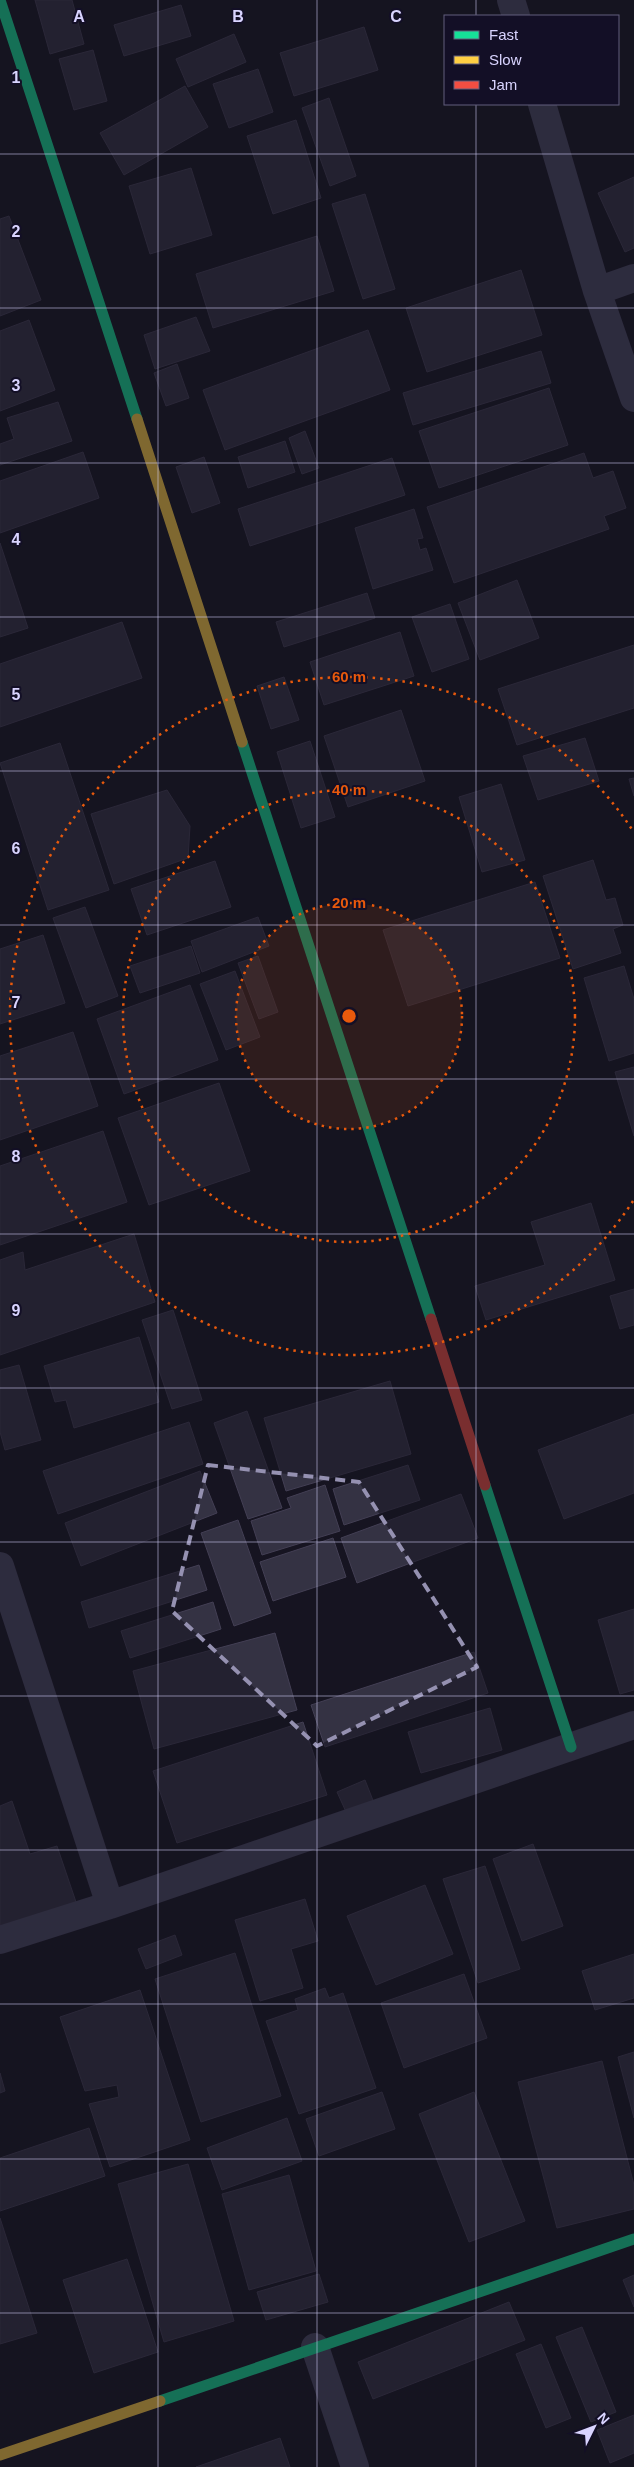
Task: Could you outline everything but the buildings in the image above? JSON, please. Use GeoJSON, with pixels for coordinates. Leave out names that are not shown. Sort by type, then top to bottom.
{"type":"FeatureCollection","features":[{"type":"Feature","properties":{"kind":"street"},"geometry":{"type":"LineString","coordinates":[[0,0],[571,1747]]}},
{"type":"Feature","properties":{"kind":"street"},"geometry":{"type":"LineString","coordinates":[[512,0],[516,15]]}},
{"type":"Feature","properties":{"kind":"street"},"geometry":{"type":"LineString","coordinates":[[542,105],[597,291],[634,398]]}},
{"type":"Feature","properties":{"kind":"street"},"geometry":{"type":"LineString","coordinates":[[597,291],[634,278]]}},
{"type":"Feature","properties":{"kind":"street"},"geometry":{"type":"LineString","coordinates":[[0,1566],[110,1905]]}},
{"type":"Feature","properties":{"kind":"street"},"geometry":{"type":"LineString","coordinates":[[0,1940],[110,1905],[634,1725]]}},
{"type":"Feature","properties":{"kind":"street"},"geometry":{"type":"LineString","coordinates":[[0,2455],[634,2239]]}},
{"type":"Feature","properties":{"kind":"street"},"geometry":{"type":"LineString","coordinates":[[315,2347],[355,2467]]}},
{"type":"Feature","properties":{"kind":"highlighted area"},"geometry":{"type":"Polygon","coordinates":[[[208,1465],[359,1482],[477,1667],[317,1746],[172,1611],[208,1465]]]}},
{"type":"Feature","properties":{"kind":"traffic: fast"},"geometry":{"type":"LineString","coordinates":[[0,0],[137,419]]}},
{"type":"Feature","properties":{"kind":"traffic: fast"},"geometry":{"type":"LineString","coordinates":[[242,742],[431,1319]]}},
{"type":"Feature","properties":{"kind":"traffic: fast"},"geometry":{"type":"LineString","coordinates":[[485,1485],[571,1747]]}},
{"type":"Feature","properties":{"kind":"traffic: fast"},"geometry":{"type":"LineString","coordinates":[[160,2401],[634,2239]]}},
{"type":"Feature","properties":{"kind":"traffic: slow"},"geometry":{"type":"LineString","coordinates":[[137,419],[242,742]]}},
{"type":"Feature","properties":{"kind":"traffic: slow"},"geometry":{"type":"LineString","coordinates":[[0,2455],[160,2401]]}},
{"type":"Feature","properties":{"kind":"traffic: jam"},"geometry":{"type":"LineString","coordinates":[[431,1319],[485,1485]]}}]}
